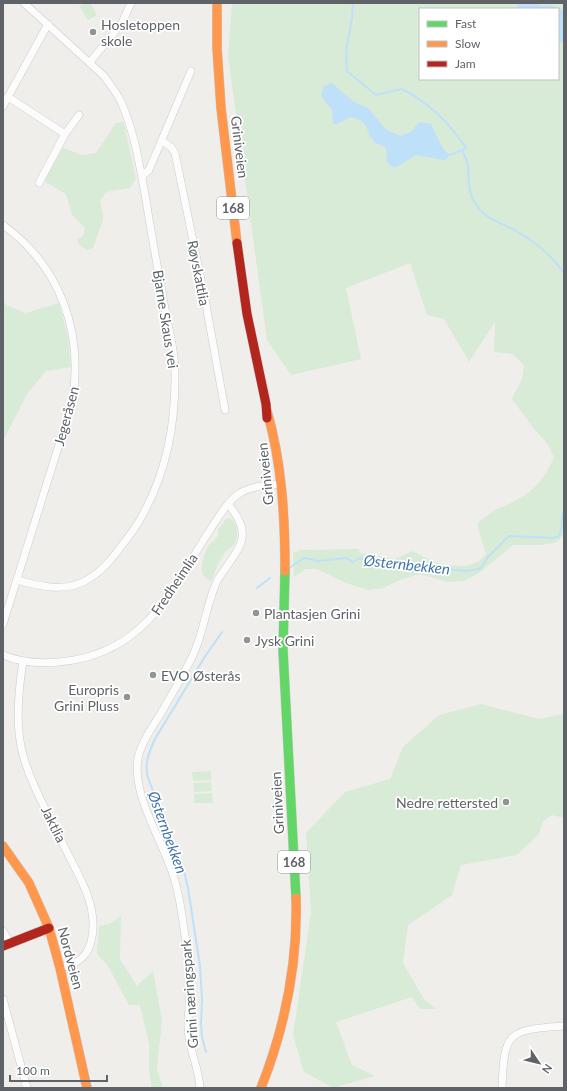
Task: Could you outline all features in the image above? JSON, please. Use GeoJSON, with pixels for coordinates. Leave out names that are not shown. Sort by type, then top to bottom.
{"type":"FeatureCollection","features":[{"type":"Feature","properties":{"kind":"main road","name":"Griniveien"},"geometry":{"type":"LineString","coordinates":[[217,3],[218,72],[241,276],[247,314],[267,411],[275,437],[280,620],[283,631],[296,899],[296,944],[292,981],[282,1028],[270,1066],[260,1088]]}},
{"type":"Feature","properties":{"kind":"main road","name":"Nordveien"},"geometry":{"type":"LineString","coordinates":[[3,846],[29,883],[49,928],[60,968],[87,1088]]}},
{"type":"Feature","properties":{"kind":"main road"},"geometry":{"type":"LineString","coordinates":[[6,945],[49,928]]}},
{"type":"Feature","properties":{"kind":"street","name":"Bjarne Skaus vei"},"geometry":{"type":"LineString","coordinates":[[17,580],[50,588],[58,588],[82,582],[97,573],[111,561],[142,516],[157,486],[166,453],[174,412],[176,379],[174,350],[164,306],[142,176],[131,130],[122,104],[104,76],[24,3]]}},
{"type":"Feature","properties":{"kind":"street"},"geometry":{"type":"LineString","coordinates":[[90,62],[122,22],[131,3]]}},
{"type":"Feature","properties":{"kind":"street"},"geometry":{"type":"LineString","coordinates":[[3,106],[48,24]]}},
{"type":"Feature","properties":{"kind":"street"},"geometry":{"type":"LineString","coordinates":[[142,176],[149,170],[191,71]]}},
{"type":"Feature","properties":{"kind":"street"},"geometry":{"type":"LineString","coordinates":[[8,97],[65,134]]}},
{"type":"Feature","properties":{"kind":"street"},"geometry":{"type":"LineString","coordinates":[[39,183],[65,134],[79,115]]}},
{"type":"Feature","properties":{"kind":"street","name":"Røyskattlia"},"geometry":{"type":"LineString","coordinates":[[162,141],[172,147],[175,153],[205,299],[225,410]]}},
{"type":"Feature","properties":{"kind":"street","name":"Jegeråsen"},"geometry":{"type":"LineString","coordinates":[[3,225],[22,240],[37,255],[54,281],[67,312],[76,354],[75,383],[72,403],[3,624]]}},
{"type":"Feature","properties":{"kind":"street","name":"Fredheimlia"},"geometry":{"type":"LineString","coordinates":[[3,655],[23,662],[53,663],[94,655],[113,647],[128,638],[146,624],[159,609],[228,504],[247,490],[254,487],[277,484]]}},
{"type":"Feature","properties":{"kind":"street","name":"Grini næringspark"},"geometry":{"type":"LineString","coordinates":[[200,1088],[200,1078],[189,1041],[188,1026],[190,976],[177,887],[169,862],[140,792],[137,769],[140,752],[148,735],[177,686],[194,653],[210,596],[218,580],[239,547],[242,539],[240,523],[236,514],[228,504]]}},
{"type":"Feature","properties":{"kind":"street","name":"Jaktlia"},"geometry":{"type":"LineString","coordinates":[[23,662],[18,710],[19,739],[24,757],[32,779],[87,892],[93,910],[94,929],[91,946],[86,954],[75,963],[60,968]]}},
{"type":"Feature","properties":{"kind":"street"},"geometry":{"type":"LineString","coordinates":[[3,931],[6,945]]}},
{"type":"Feature","properties":{"kind":"street"},"geometry":{"type":"LineString","coordinates":[[3,999],[27,1088]]}},
{"type":"Feature","properties":{"kind":"street"},"geometry":{"type":"LineString","coordinates":[[502,1088],[504,1055],[514,1035],[527,1030],[564,1026]]}},
{"type":"Feature","properties":{"kind":"green space"},"geometry":{"type":"Polygon","coordinates":[[[85,3],[90,3],[97,15],[88,20],[79,6],[85,3]]]}},
{"type":"Feature","properties":{"kind":"green space"},"geometry":{"type":"Polygon","coordinates":[[[232,3],[564,3],[564,535],[555,543],[540,545],[513,545],[479,573],[464,581],[448,582],[419,574],[383,588],[368,590],[346,583],[317,569],[306,569],[294,577],[293,553],[300,550],[359,549],[360,553],[395,559],[413,551],[433,562],[447,565],[466,566],[478,562],[486,554],[477,524],[492,512],[510,504],[534,488],[547,471],[554,457],[547,443],[534,429],[512,399],[522,379],[524,365],[512,354],[494,352],[495,322],[469,362],[444,319],[427,315],[410,263],[346,288],[361,359],[291,375],[267,340],[228,56],[232,3]]]}},
{"type":"Feature","properties":{"kind":"green space"},"geometry":{"type":"Polygon","coordinates":[[[123,122],[136,179],[130,188],[106,192],[100,201],[103,220],[93,248],[87,250],[79,245],[77,240],[84,235],[85,228],[72,215],[66,194],[44,181],[63,148],[82,155],[96,153],[116,123],[123,122]]]}},
{"type":"Feature","properties":{"kind":"green space"},"geometry":{"type":"Polygon","coordinates":[[[3,301],[8,306],[26,313],[59,303],[68,337],[71,367],[46,371],[27,394],[3,441],[3,301]]]}},
{"type":"Feature","properties":{"kind":"green space"},"geometry":{"type":"Polygon","coordinates":[[[230,518],[235,523],[237,530],[236,541],[223,555],[211,581],[203,575],[203,560],[209,545],[218,536],[218,530],[226,519],[230,518]]]}},
{"type":"Feature","properties":{"kind":"green space"},"geometry":{"type":"Polygon","coordinates":[[[481,704],[539,719],[564,714],[564,818],[552,815],[543,821],[539,834],[517,855],[461,865],[452,895],[408,925],[403,963],[424,999],[436,1009],[420,1009],[412,997],[336,1022],[352,1065],[375,1076],[333,1088],[304,1072],[293,1035],[311,913],[306,833],[345,792],[390,779],[403,747],[439,715],[481,704]]]}},
{"type":"Feature","properties":{"kind":"green space"},"geometry":{"type":"Polygon","coordinates":[[[211,771],[211,780],[193,781],[192,772],[211,771]]]}},
{"type":"Feature","properties":{"kind":"green space"},"geometry":{"type":"Polygon","coordinates":[[[211,782],[212,791],[194,792],[193,783],[211,782]]]}},
{"type":"Feature","properties":{"kind":"green space"},"geometry":{"type":"Polygon","coordinates":[[[212,793],[213,803],[194,803],[194,794],[212,793]]]}},
{"type":"Feature","properties":{"kind":"green space"},"geometry":{"type":"Polygon","coordinates":[[[121,916],[120,959],[137,986],[153,971],[162,1021],[157,1068],[163,1088],[152,1088],[149,1070],[149,1044],[140,1005],[129,1005],[108,966],[97,954],[99,926],[109,924],[121,916]]]}},
{"type":"Feature","properties":{"kind":"water"},"geometry":{"type":"Polygon","coordinates":[[[518,3],[537,3],[541,6],[548,5],[560,8],[564,11],[564,43],[559,41],[559,8],[517,8],[518,3]]]}},
{"type":"Feature","properties":{"kind":"water"},"geometry":{"type":"Polygon","coordinates":[[[332,83],[354,102],[368,108],[387,130],[401,136],[411,132],[419,122],[431,124],[441,145],[450,155],[445,160],[416,155],[395,168],[389,165],[386,160],[387,152],[385,147],[375,143],[362,121],[351,117],[337,124],[333,124],[332,110],[321,96],[324,86],[332,83]]]}},
{"type":"Feature","properties":{"kind":"waterway","name":"Østernbekken"},"geometry":{"type":"LineString","coordinates":[[353,3],[346,51],[347,71],[376,95],[402,89],[421,100],[438,114],[453,130],[466,148],[462,150],[468,165],[471,195],[477,206],[485,215],[525,236],[544,250],[564,273]]}},
{"type":"Feature","properties":{"kind":"waterway"},"geometry":{"type":"LineString","coordinates":[[450,155],[462,150]]}},
{"type":"Feature","properties":{"kind":"waterway","name":"Østernbekken"},"geometry":{"type":"LineString","coordinates":[[289,568],[304,558],[317,561],[346,558],[353,562],[360,558],[369,561],[376,558],[392,564],[405,566],[420,564],[466,571],[480,569],[488,557],[509,536],[553,538],[559,536],[564,510]]}},
{"type":"Feature","properties":{"kind":"waterway","name":"Østernbekken"},"geometry":{"type":"LineString","coordinates":[[257,588],[270,578]]}},
{"type":"Feature","properties":{"kind":"waterway","name":"Østernbekken"},"geometry":{"type":"LineString","coordinates":[[206,1052],[202,1037],[201,1024],[202,1000],[200,966],[188,888],[183,867],[148,778],[147,763],[149,753],[155,739],[204,658],[222,632]]}},
{"type":"Feature","properties":{"kind":"traffic: fast"},"geometry":{"type":"LineString","coordinates":[[285,571],[283,650],[296,898]]}},
{"type":"Feature","properties":{"kind":"traffic: slow"},"geometry":{"type":"LineString","coordinates":[[217,3],[217,48],[221,108],[237,243]]}},
{"type":"Feature","properties":{"kind":"traffic: slow"},"geometry":{"type":"LineString","coordinates":[[267,411],[276,450],[282,490],[285,571]]}},
{"type":"Feature","properties":{"kind":"traffic: slow"},"geometry":{"type":"LineString","coordinates":[[3,846],[29,883],[49,928],[60,968],[87,1088]]}},
{"type":"Feature","properties":{"kind":"traffic: slow"},"geometry":{"type":"LineString","coordinates":[[261,1088],[277,1042],[288,995],[295,947],[296,898]]}},
{"type":"Feature","properties":{"kind":"traffic: jam"},"geometry":{"type":"LineString","coordinates":[[237,243],[247,314],[266,404],[267,418]]}},
{"type":"Feature","properties":{"kind":"traffic: jam"},"geometry":{"type":"LineString","coordinates":[[3,946],[49,928]]}},
{"type":"Feature","properties":{"kind":"place","name":"Hosletoppen skole"},"geometry":{"type":"Point","coordinates":[93,32]}},
{"type":"Feature","properties":{"kind":"place","name":"Plantasjen Grini"},"geometry":{"type":"Point","coordinates":[256,613]}},
{"type":"Feature","properties":{"kind":"place","name":"Jysk Grini"},"geometry":{"type":"Point","coordinates":[247,640]}},
{"type":"Feature","properties":{"kind":"place","name":"EVO Østerås"},"geometry":{"type":"Point","coordinates":[153,675]}},
{"type":"Feature","properties":{"kind":"place","name":"Europris Grini Pluss"},"geometry":{"type":"Point","coordinates":[127,697]}},
{"type":"Feature","properties":{"kind":"place","name":"Nedre rettersted"},"geometry":{"type":"Point","coordinates":[506,802]}}]}
